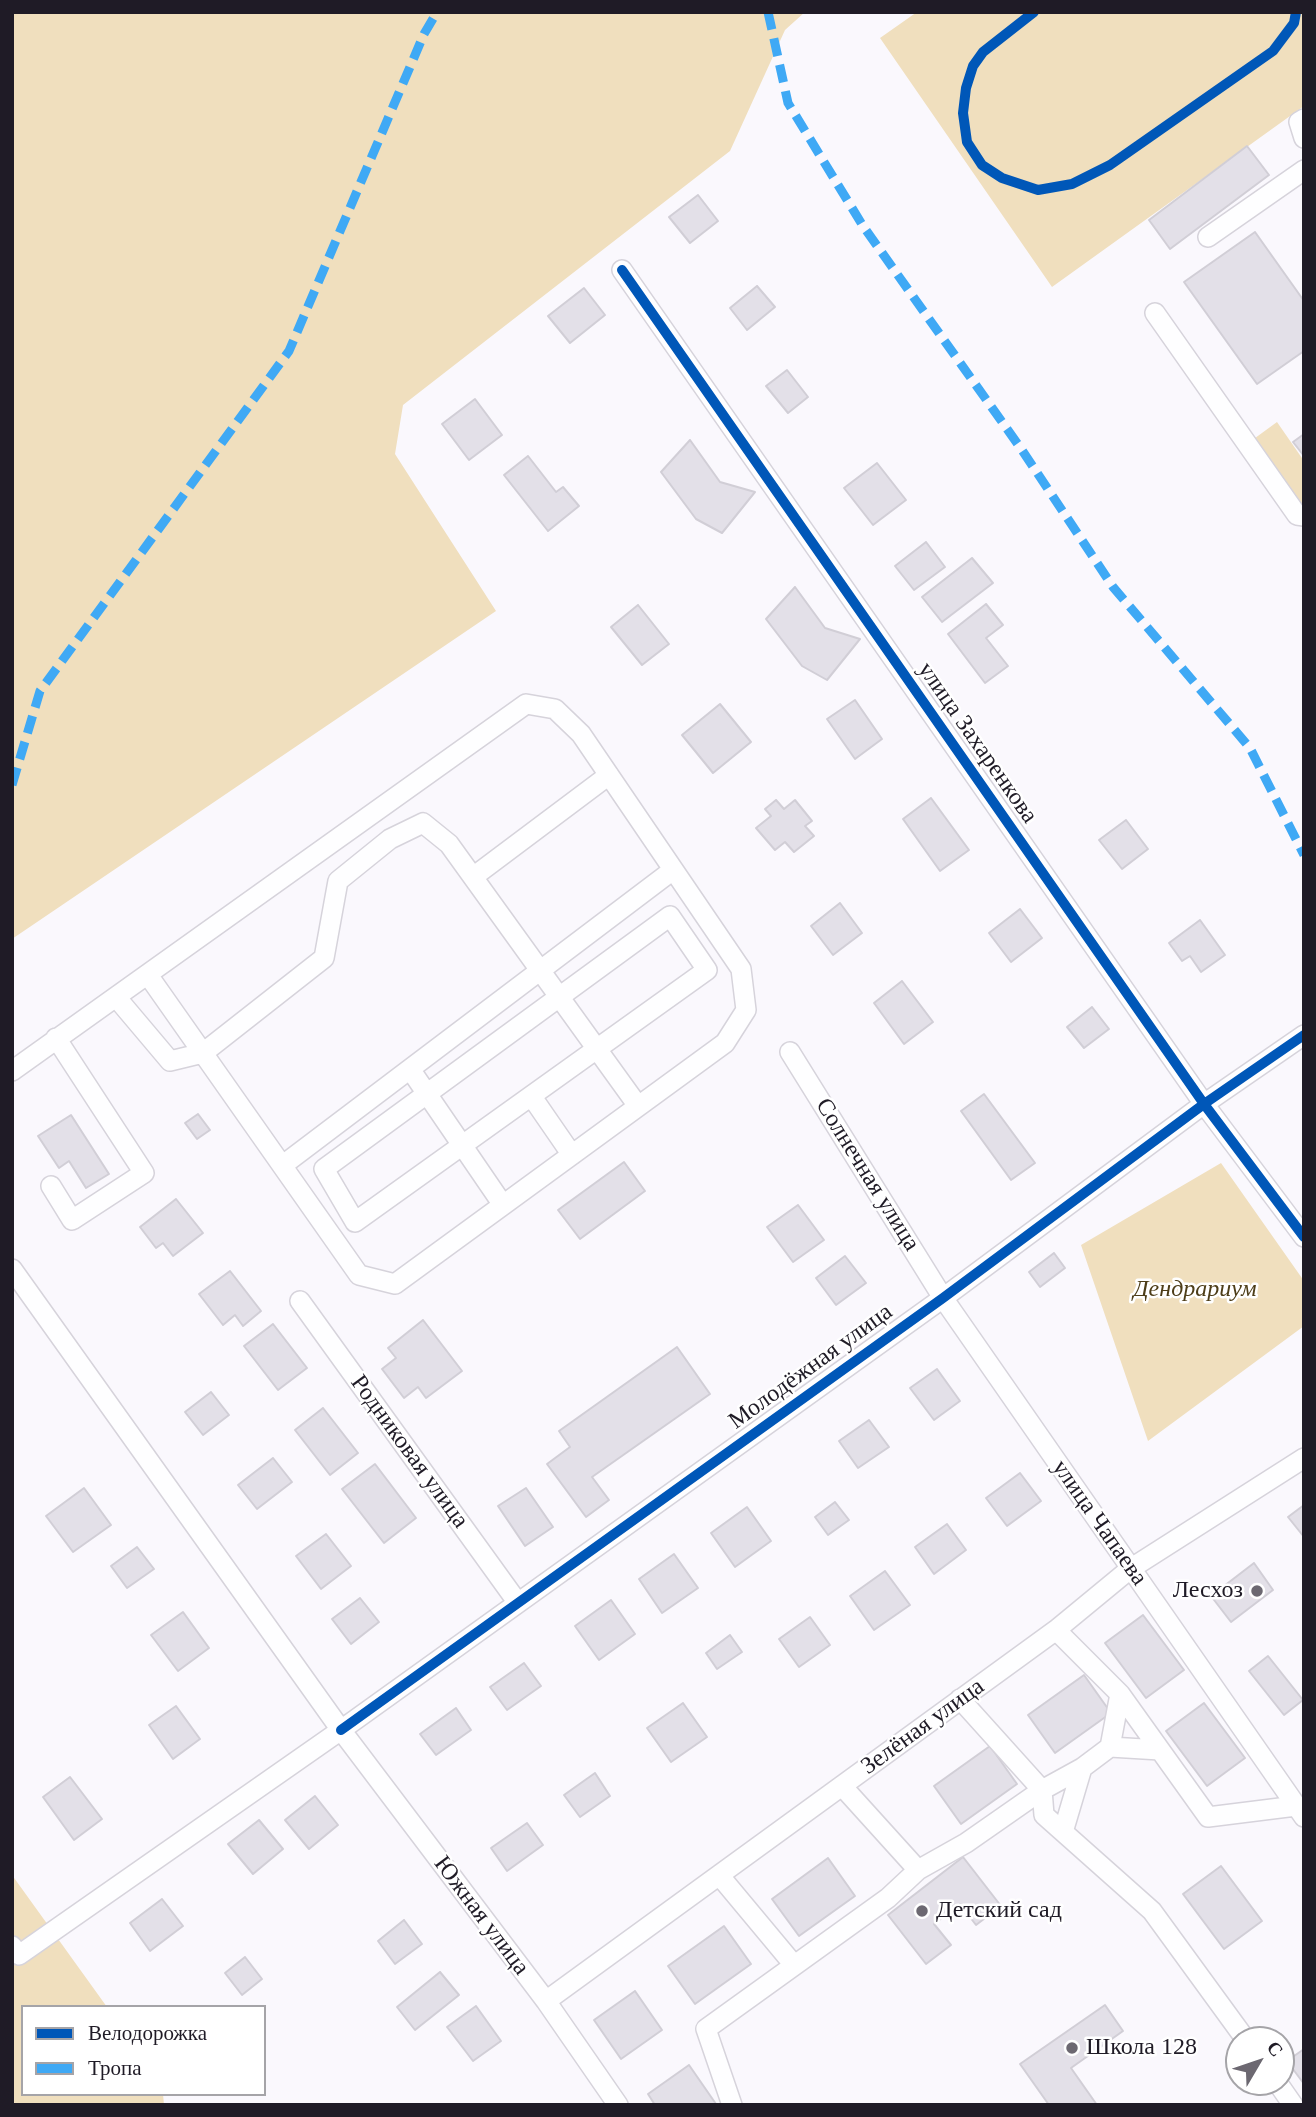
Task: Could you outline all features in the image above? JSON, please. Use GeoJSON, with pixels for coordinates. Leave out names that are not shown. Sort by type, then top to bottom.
{"type":"FeatureCollection","features":[{"type":"Feature","properties":{"kind":"street"},"geometry":{"type":"LineString","coordinates":[[1304,118],[1299,122],[1304,138]]}},
{"type":"Feature","properties":{"kind":"street"},"geometry":{"type":"LineString","coordinates":[[1208,237],[1304,170]]}},
{"type":"Feature","properties":{"kind":"street","name":"улица Захаренкова"},"geometry":{"type":"LineString","coordinates":[[622,270],[1204,1104],[1304,1237]]}},
{"type":"Feature","properties":{"kind":"street"},"geometry":{"type":"LineString","coordinates":[[1155,313],[1297,515],[1304,516]]}},
{"type":"Feature","properties":{"kind":"street"},"geometry":{"type":"LineString","coordinates":[[12,1071],[526,704],[555,709],[581,734],[741,969],[746,1010],[725,1043],[395,1284],[359,1275],[148,975]]}},
{"type":"Feature","properties":{"kind":"street"},"geometry":{"type":"LineString","coordinates":[[473,877],[609,775]]}},
{"type":"Feature","properties":{"kind":"street"},"geometry":{"type":"LineString","coordinates":[[116,997],[170,1061],[203,1053],[324,958],[338,881],[390,839],[424,823],[449,844],[638,1107]]}},
{"type":"Feature","properties":{"kind":"street"},"geometry":{"type":"LineString","coordinates":[[282,1165],[673,870]]}},
{"type":"Feature","properties":{"kind":"street"},"geometry":{"type":"LineString","coordinates":[[670,916],[707,970],[355,1222],[324,1169],[559,996],[670,916]]}},
{"type":"Feature","properties":{"kind":"street","name":"Молодёжная улица"},"geometry":{"type":"LineString","coordinates":[[12,1945],[19,1955],[341,1730],[943,1298],[1204,1104],[1304,1035]]}},
{"type":"Feature","properties":{"kind":"street"},"geometry":{"type":"LineString","coordinates":[[51,1186],[72,1220],[145,1173],[56,1038]]}},
{"type":"Feature","properties":{"kind":"street","name":"Солнечная улица"},"geometry":{"type":"LineString","coordinates":[[790,1052],[943,1298]]}},
{"type":"Feature","properties":{"kind":"street"},"geometry":{"type":"LineString","coordinates":[[410,1069],[503,1205]]}},
{"type":"Feature","properties":{"kind":"street"},"geometry":{"type":"LineString","coordinates":[[532,1097],[572,1155]]}},
{"type":"Feature","properties":{"kind":"street","name":"Южная улица"},"geometry":{"type":"LineString","coordinates":[[12,1269],[341,1730],[546,2001],[618,2105]]}},
{"type":"Feature","properties":{"kind":"street","name":"улица Чапаева"},"geometry":{"type":"LineString","coordinates":[[943,1298],[1300,1812]]}},
{"type":"Feature","properties":{"kind":"street","name":"Родниковая улица"},"geometry":{"type":"LineString","coordinates":[[300,1301],[518,1603]]}},
{"type":"Feature","properties":{"kind":"street","name":"Зелёная улица"},"geometry":{"type":"LineString","coordinates":[[546,2001],[1056,1630],[1130,1569],[1304,1458]]}},
{"type":"Feature","properties":{"kind":"street"},"geometry":{"type":"LineString","coordinates":[[1056,1630],[1120,1694],[1208,1817],[1300,1812]]}},
{"type":"Feature","properties":{"kind":"street"},"geometry":{"type":"LineString","coordinates":[[732,2105],[706,2029],[888,1898],[918,1870],[966,1843],[1042,1790],[1082,1769],[1110,1747],[1120,1694]]}},
{"type":"Feature","properties":{"kind":"street"},"geometry":{"type":"LineString","coordinates":[[960,1699],[1042,1790],[1044,1815],[1152,1911],[1236,2026]]}},
{"type":"Feature","properties":{"kind":"street"},"geometry":{"type":"LineString","coordinates":[[1110,1747],[1160,1750]]}},
{"type":"Feature","properties":{"kind":"street"},"geometry":{"type":"LineString","coordinates":[[1063,1832],[1082,1769]]}},
{"type":"Feature","properties":{"kind":"street"},"geometry":{"type":"LineString","coordinates":[[842,1786],[918,1870]]}},
{"type":"Feature","properties":{"kind":"street"},"geometry":{"type":"LineString","coordinates":[[719,1875],[794,1965]]}},
{"type":"Feature","properties":{"kind":"green space"},"geometry":{"type":"Polygon","coordinates":[[[12,12],[805,12],[785,30],[730,151],[403,405],[395,454],[496,611],[12,939],[12,12]]]}},
{"type":"Feature","properties":{"kind":"green space"},"geometry":{"type":"Polygon","coordinates":[[[917,12],[1304,12],[1304,106],[1052,287],[880,38],[917,12]]]}},
{"type":"Feature","properties":{"kind":"green space"},"geometry":{"type":"Polygon","coordinates":[[[1277,422],[1304,461],[1304,506],[1296,504],[1251,441],[1277,422]]]}},
{"type":"Feature","properties":{"kind":"green space","name":"Дендрариум"},"geometry":{"type":"Polygon","coordinates":[[[1221,1163],[1304,1281],[1304,1326],[1148,1441],[1081,1245],[1221,1163]]]}},
{"type":"Feature","properties":{"kind":"green space"},"geometry":{"type":"Polygon","coordinates":[[[12,1875],[106,2005],[21,2005],[21,2096],[163,2096],[164,2105],[12,2105],[12,1875]]]}},
{"type":"Feature","properties":{"kind":"building"},"geometry":{"type":"Polygon","coordinates":[[[1247,146],[1269,175],[1170,249],[1149,220],[1247,146]]]}},
{"type":"Feature","properties":{"kind":"building"},"geometry":{"type":"Polygon","coordinates":[[[698,195],[718,221],[690,243],[669,217],[698,195]]]}},
{"type":"Feature","properties":{"kind":"building"},"geometry":{"type":"Polygon","coordinates":[[[1255,232],[1304,301],[1304,351],[1257,384],[1184,282],[1255,232]]]}},
{"type":"Feature","properties":{"kind":"building"},"geometry":{"type":"Polygon","coordinates":[[[757,286],[775,307],[747,330],[730,308],[757,286]]]}},
{"type":"Feature","properties":{"kind":"building"},"geometry":{"type":"Polygon","coordinates":[[[584,288],[605,315],[570,343],[548,316],[584,288]]]}},
{"type":"Feature","properties":{"kind":"building"},"geometry":{"type":"Polygon","coordinates":[[[787,370],[808,397],[788,413],[766,386],[787,370]]]}},
{"type":"Feature","properties":{"kind":"building"},"geometry":{"type":"Polygon","coordinates":[[[475,399],[502,435],[469,460],[442,424],[475,399]]]}},
{"type":"Feature","properties":{"kind":"building"},"geometry":{"type":"Polygon","coordinates":[[[1304,434],[1304,456],[1293,442],[1304,434]]]}},
{"type":"Feature","properties":{"kind":"building"},"geometry":{"type":"Polygon","coordinates":[[[690,440],[720,482],[755,492],[722,533],[696,519],[661,472],[690,440]]]}},
{"type":"Feature","properties":{"kind":"building"},"geometry":{"type":"Polygon","coordinates":[[[528,456],[556,492],[563,487],[579,506],[548,531],[504,475],[528,456]]]}},
{"type":"Feature","properties":{"kind":"building"},"geometry":{"type":"Polygon","coordinates":[[[877,463],[906,500],[873,525],[844,488],[877,463]]]}},
{"type":"Feature","properties":{"kind":"building"},"geometry":{"type":"Polygon","coordinates":[[[926,542],[945,567],[914,590],[895,566],[926,542]]]}},
{"type":"Feature","properties":{"kind":"building"},"geometry":{"type":"Polygon","coordinates":[[[972,558],[993,583],[942,622],[922,597],[972,558]]]}},
{"type":"Feature","properties":{"kind":"building"},"geometry":{"type":"Polygon","coordinates":[[[795,587],[825,628],[860,639],[827,680],[802,666],[766,619],[795,587]]]}},
{"type":"Feature","properties":{"kind":"building"},"geometry":{"type":"Polygon","coordinates":[[[986,604],[1003,625],[986,638],[1008,666],[985,683],[948,634],[986,604]]]}},
{"type":"Feature","properties":{"kind":"building"},"geometry":{"type":"Polygon","coordinates":[[[638,605],[669,644],[642,665],[611,627],[638,605]]]}},
{"type":"Feature","properties":{"kind":"building"},"geometry":{"type":"Polygon","coordinates":[[[855,700],[882,739],[855,759],[827,719],[855,700]]]}},
{"type":"Feature","properties":{"kind":"building"},"geometry":{"type":"Polygon","coordinates":[[[720,704],[751,742],[713,773],[682,735],[720,704]]]}},
{"type":"Feature","properties":{"kind":"building"},"geometry":{"type":"Polygon","coordinates":[[[931,798],[969,850],[940,871],[903,819],[931,798]]]}},
{"type":"Feature","properties":{"kind":"building"},"geometry":{"type":"Polygon","coordinates":[[[776,800],[784,809],[795,800],[812,821],[805,826],[814,836],[794,852],[785,842],[775,850],[756,828],[771,816],[765,809],[776,800]]]}},
{"type":"Feature","properties":{"kind":"building"},"geometry":{"type":"Polygon","coordinates":[[[1126,820],[1148,849],[1122,869],[1099,840],[1126,820]]]}},
{"type":"Feature","properties":{"kind":"building"},"geometry":{"type":"Polygon","coordinates":[[[840,903],[862,933],[833,955],[811,926],[840,903]]]}},
{"type":"Feature","properties":{"kind":"building"},"geometry":{"type":"Polygon","coordinates":[[[1020,909],[1042,938],[1011,962],[989,933],[1020,909]]]}},
{"type":"Feature","properties":{"kind":"building"},"geometry":{"type":"Polygon","coordinates":[[[1200,920],[1225,955],[1201,972],[1190,956],[1182,961],[1169,943],[1200,920]]]}},
{"type":"Feature","properties":{"kind":"building"},"geometry":{"type":"Polygon","coordinates":[[[902,981],[933,1022],[904,1044],[874,1003],[902,981]]]}},
{"type":"Feature","properties":{"kind":"building"},"geometry":{"type":"Polygon","coordinates":[[[1092,1007],[1109,1029],[1084,1048],[1067,1027],[1092,1007]]]}},
{"type":"Feature","properties":{"kind":"building"},"geometry":{"type":"Polygon","coordinates":[[[984,1094],[1035,1163],[1011,1180],[961,1111],[984,1094]]]}},
{"type":"Feature","properties":{"kind":"building"},"geometry":{"type":"Polygon","coordinates":[[[198,1114],[210,1130],[197,1139],[185,1123],[198,1114]]]}},
{"type":"Feature","properties":{"kind":"building"},"geometry":{"type":"Polygon","coordinates":[[[71,1115],[109,1174],[86,1188],[69,1161],[59,1168],[38,1136],[71,1115]]]}},
{"type":"Feature","properties":{"kind":"building"},"geometry":{"type":"Polygon","coordinates":[[[624,1162],[645,1191],[580,1239],[558,1210],[624,1162]]]}},
{"type":"Feature","properties":{"kind":"building"},"geometry":{"type":"Polygon","coordinates":[[[176,1199],[203,1233],[173,1256],[163,1243],[156,1248],[140,1227],[176,1199]]]}},
{"type":"Feature","properties":{"kind":"building"},"geometry":{"type":"Polygon","coordinates":[[[798,1205],[824,1240],[793,1262],[767,1227],[798,1205]]]}},
{"type":"Feature","properties":{"kind":"building"},"geometry":{"type":"Polygon","coordinates":[[[1054,1253],[1065,1268],[1040,1287],[1029,1272],[1054,1253]]]}},
{"type":"Feature","properties":{"kind":"building"},"geometry":{"type":"Polygon","coordinates":[[[845,1256],[866,1283],[836,1305],[816,1278],[845,1256]]]}},
{"type":"Feature","properties":{"kind":"building"},"geometry":{"type":"Polygon","coordinates":[[[230,1271],[261,1311],[243,1326],[235,1315],[223,1325],[199,1294],[230,1271]]]}},
{"type":"Feature","properties":{"kind":"building"},"geometry":{"type":"Polygon","coordinates":[[[423,1320],[462,1371],[426,1398],[418,1387],[404,1398],[382,1369],[396,1358],[388,1348],[423,1320]]]}},
{"type":"Feature","properties":{"kind":"building"},"geometry":{"type":"Polygon","coordinates":[[[273,1324],[307,1368],[278,1390],[244,1346],[273,1324]]]}},
{"type":"Feature","properties":{"kind":"building"},"geometry":{"type":"Polygon","coordinates":[[[677,1347],[710,1394],[592,1477],[609,1500],[586,1517],[547,1464],[570,1447],[559,1431],[677,1347]]]}},
{"type":"Feature","properties":{"kind":"building"},"geometry":{"type":"Polygon","coordinates":[[[937,1369],[960,1401],[934,1420],[910,1388],[937,1369]]]}},
{"type":"Feature","properties":{"kind":"building"},"geometry":{"type":"Polygon","coordinates":[[[211,1392],[229,1415],[203,1435],[185,1412],[211,1392]]]}},
{"type":"Feature","properties":{"kind":"building"},"geometry":{"type":"Polygon","coordinates":[[[323,1408],[358,1453],[330,1475],[295,1430],[323,1408]]]}},
{"type":"Feature","properties":{"kind":"building"},"geometry":{"type":"Polygon","coordinates":[[[869,1420],[889,1447],[858,1468],[839,1441],[869,1420]]]}},
{"type":"Feature","properties":{"kind":"building"},"geometry":{"type":"Polygon","coordinates":[[[273,1458],[292,1482],[257,1509],[238,1485],[273,1458]]]}},
{"type":"Feature","properties":{"kind":"building"},"geometry":{"type":"Polygon","coordinates":[[[375,1464],[416,1518],[384,1543],[342,1489],[375,1464]]]}},
{"type":"Feature","properties":{"kind":"building"},"geometry":{"type":"Polygon","coordinates":[[[1020,1473],[1041,1501],[1007,1526],[986,1498],[1020,1473]]]}},
{"type":"Feature","properties":{"kind":"building"},"geometry":{"type":"Polygon","coordinates":[[[84,1488],[111,1525],[73,1552],[46,1516],[84,1488]]]}},
{"type":"Feature","properties":{"kind":"building"},"geometry":{"type":"Polygon","coordinates":[[[526,1488],[553,1527],[525,1546],[498,1506],[526,1488]]]}},
{"type":"Feature","properties":{"kind":"building"},"geometry":{"type":"Polygon","coordinates":[[[835,1502],[849,1520],[828,1535],[815,1517],[835,1502]]]}},
{"type":"Feature","properties":{"kind":"building"},"geometry":{"type":"Polygon","coordinates":[[[1304,1505],[1304,1537],[1288,1517],[1304,1505]]]}},
{"type":"Feature","properties":{"kind":"building"},"geometry":{"type":"Polygon","coordinates":[[[747,1507],[771,1541],[735,1567],[711,1533],[747,1507]]]}},
{"type":"Feature","properties":{"kind":"building"},"geometry":{"type":"Polygon","coordinates":[[[947,1524],[966,1550],[934,1574],[915,1547],[947,1524]]]}},
{"type":"Feature","properties":{"kind":"building"},"geometry":{"type":"Polygon","coordinates":[[[326,1534],[351,1566],[321,1589],[296,1556],[326,1534]]]}},
{"type":"Feature","properties":{"kind":"building"},"geometry":{"type":"Polygon","coordinates":[[[137,1547],[154,1569],[127,1588],[111,1566],[137,1547]]]}},
{"type":"Feature","properties":{"kind":"building"},"geometry":{"type":"Polygon","coordinates":[[[674,1554],[698,1588],[662,1613],[639,1579],[674,1554]]]}},
{"type":"Feature","properties":{"kind":"building"},"geometry":{"type":"Polygon","coordinates":[[[1254,1563],[1273,1590],[1231,1622],[1211,1596],[1254,1563]]]}},
{"type":"Feature","properties":{"kind":"building"},"geometry":{"type":"Polygon","coordinates":[[[885,1571],[910,1605],[874,1630],[850,1596],[885,1571]]]}},
{"type":"Feature","properties":{"kind":"building"},"geometry":{"type":"Polygon","coordinates":[[[360,1598],[379,1622],[351,1644],[332,1619],[360,1598]]]}},
{"type":"Feature","properties":{"kind":"building"},"geometry":{"type":"Polygon","coordinates":[[[611,1600],[635,1634],[599,1660],[575,1626],[611,1600]]]}},
{"type":"Feature","properties":{"kind":"building"},"geometry":{"type":"Polygon","coordinates":[[[183,1612],[209,1648],[178,1671],[151,1635],[183,1612]]]}},
{"type":"Feature","properties":{"kind":"building"},"geometry":{"type":"Polygon","coordinates":[[[1143,1615],[1184,1670],[1146,1698],[1105,1643],[1143,1615]]]}},
{"type":"Feature","properties":{"kind":"building"},"geometry":{"type":"Polygon","coordinates":[[[810,1617],[830,1645],[799,1667],[779,1639],[810,1617]]]}},
{"type":"Feature","properties":{"kind":"building"},"geometry":{"type":"Polygon","coordinates":[[[730,1635],[742,1652],[717,1669],[706,1653],[730,1635]]]}},
{"type":"Feature","properties":{"kind":"building"},"geometry":{"type":"Polygon","coordinates":[[[1268,1656],[1303,1700],[1284,1715],[1249,1671],[1268,1656]]]}},
{"type":"Feature","properties":{"kind":"building"},"geometry":{"type":"Polygon","coordinates":[[[524,1663],[541,1686],[507,1710],[490,1687],[524,1663]]]}},
{"type":"Feature","properties":{"kind":"building"},"geometry":{"type":"Polygon","coordinates":[[[1084,1675],[1111,1713],[1055,1753],[1028,1715],[1084,1675]]]}},
{"type":"Feature","properties":{"kind":"building"},"geometry":{"type":"Polygon","coordinates":[[[683,1703],[707,1737],[671,1762],[647,1728],[683,1703]]]}},
{"type":"Feature","properties":{"kind":"building"},"geometry":{"type":"Polygon","coordinates":[[[1204,1703],[1245,1758],[1207,1786],[1166,1731],[1204,1703]]]}},
{"type":"Feature","properties":{"kind":"building"},"geometry":{"type":"Polygon","coordinates":[[[176,1706],[200,1739],[173,1759],[149,1725],[176,1706]]]}},
{"type":"Feature","properties":{"kind":"building"},"geometry":{"type":"Polygon","coordinates":[[[456,1708],[471,1730],[436,1755],[420,1734],[456,1708]]]}},
{"type":"Feature","properties":{"kind":"building"},"geometry":{"type":"Polygon","coordinates":[[[990,1746],[1017,1784],[961,1824],[934,1786],[990,1746]]]}},
{"type":"Feature","properties":{"kind":"building"},"geometry":{"type":"Polygon","coordinates":[[[595,1773],[610,1796],[580,1817],[564,1795],[595,1773]]]}},
{"type":"Feature","properties":{"kind":"building"},"geometry":{"type":"Polygon","coordinates":[[[70,1777],[102,1819],[74,1840],[43,1797],[70,1777]]]}},
{"type":"Feature","properties":{"kind":"building"},"geometry":{"type":"Polygon","coordinates":[[[315,1796],[338,1825],[309,1849],[285,1820],[315,1796]]]}},
{"type":"Feature","properties":{"kind":"building"},"geometry":{"type":"Polygon","coordinates":[[[259,1820],[283,1849],[253,1874],[228,1844],[259,1820]]]}},
{"type":"Feature","properties":{"kind":"building"},"geometry":{"type":"Polygon","coordinates":[[[527,1823],[543,1845],[507,1871],[491,1848],[527,1823]]]}},
{"type":"Feature","properties":{"kind":"building","name":"Детский сад"},"geometry":{"type":"Polygon","coordinates":[[[963,1857],[1001,1906],[976,1925],[960,1904],[934,1924],[951,1945],[926,1964],[888,1915],[963,1857]]]}},
{"type":"Feature","properties":{"kind":"building"},"geometry":{"type":"Polygon","coordinates":[[[828,1858],[855,1896],[799,1936],[772,1899],[828,1858]]]}},
{"type":"Feature","properties":{"kind":"building"},"geometry":{"type":"Polygon","coordinates":[[[1221,1866],[1262,1921],[1224,1949],[1183,1894],[1221,1866]]]}},
{"type":"Feature","properties":{"kind":"building"},"geometry":{"type":"Polygon","coordinates":[[[162,1899],[183,1926],[150,1951],[130,1923],[162,1899]]]}},
{"type":"Feature","properties":{"kind":"building"},"geometry":{"type":"Polygon","coordinates":[[[404,1920],[422,1944],[395,1964],[378,1941],[404,1920]]]}},
{"type":"Feature","properties":{"kind":"building"},"geometry":{"type":"Polygon","coordinates":[[[724,1926],[751,1964],[695,2004],[668,1966],[724,1926]]]}},
{"type":"Feature","properties":{"kind":"building"},"geometry":{"type":"Polygon","coordinates":[[[245,1957],[262,1979],[242,1995],[225,1973],[245,1957]]]}},
{"type":"Feature","properties":{"kind":"building"},"geometry":{"type":"Polygon","coordinates":[[[440,1972],[459,1995],[415,2030],[397,2007],[440,1972]]]}},
{"type":"Feature","properties":{"kind":"building"},"geometry":{"type":"Polygon","coordinates":[[[635,1991],[662,2030],[621,2059],[594,2020],[635,1991]]]}},
{"type":"Feature","properties":{"kind":"building","name":"Школа 128"},"geometry":{"type":"Polygon","coordinates":[[[1105,2005],[1123,2031],[1071,2068],[1097,2105],[1049,2105],[1020,2064],[1105,2005]]]}},
{"type":"Feature","properties":{"kind":"building"},"geometry":{"type":"Polygon","coordinates":[[[476,2006],[501,2041],[473,2061],[447,2027],[476,2006]]]}},
{"type":"Feature","properties":{"kind":"building"},"geometry":{"type":"Polygon","coordinates":[[[1304,2049],[1304,2084],[1295,2072],[1295,2055],[1304,2049]]]}},
{"type":"Feature","properties":{"kind":"building"},"geometry":{"type":"Polygon","coordinates":[[[689,2065],[716,2104],[655,2105],[648,2094],[689,2065]]]}},
{"type":"Feature","properties":{"kind":"marked path"},"geometry":{"type":"LineString","coordinates":[[12,785],[40,691],[289,351],[424,34],[437,12]]}},
{"type":"Feature","properties":{"kind":"marked path"},"geometry":{"type":"LineString","coordinates":[[768,12],[788,103],[863,226],[1022,450],[1113,587],[1250,748],[1304,855]]}},
{"type":"Feature","properties":{"kind":"cycle path"},"geometry":{"type":"LineString","coordinates":[[1034,12],[983,52],[973,66],[966,88],[963,113],[967,142],[982,165],[1002,178],[1038,190],[1072,184],[1110,165],[1273,51],[1294,23],[1296,12]]}},
{"type":"Feature","properties":{"kind":"cycle path"},"geometry":{"type":"LineString","coordinates":[[622,270],[1204,1104],[1304,1237]]}},
{"type":"Feature","properties":{"kind":"cycle path"},"geometry":{"type":"LineString","coordinates":[[341,1730],[943,1298],[1204,1104],[1304,1035]]}},
{"type":"Feature","properties":{"kind":"place","name":"Лесхоз"},"geometry":{"type":"Point","coordinates":[1257,1591]}},
{"type":"Feature","properties":{"kind":"place","name":"Детский сад"},"geometry":{"type":"Point","coordinates":[922,1911]}},
{"type":"Feature","properties":{"kind":"place","name":"Школа 128"},"geometry":{"type":"Point","coordinates":[1072,2048]}}]}
